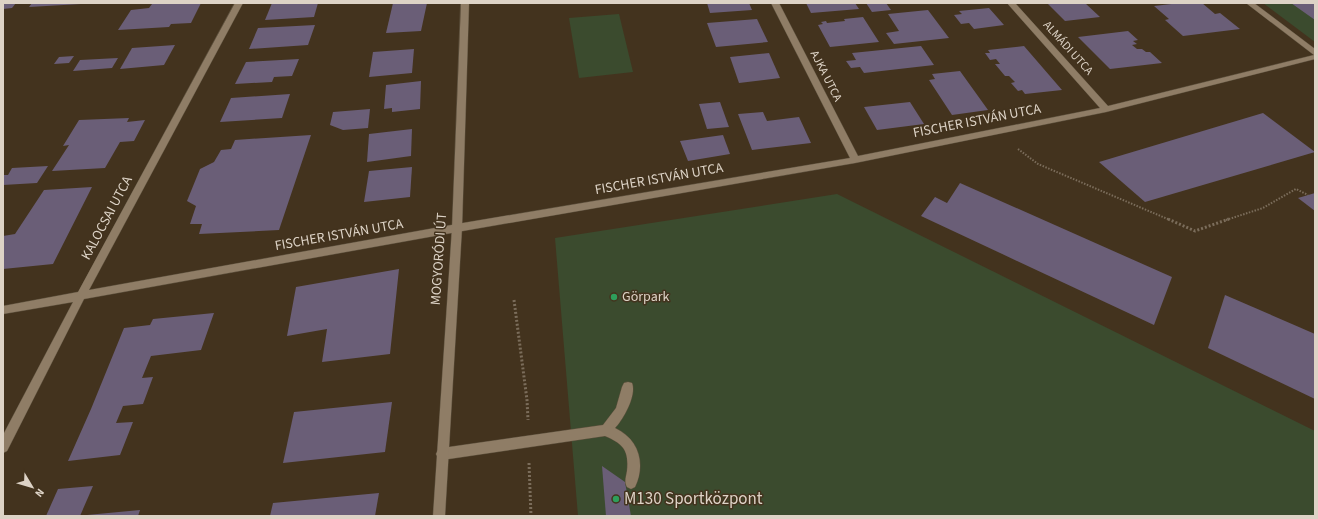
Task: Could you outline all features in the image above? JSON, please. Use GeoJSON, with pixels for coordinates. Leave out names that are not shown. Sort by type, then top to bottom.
{"type":"FeatureCollection","features":[{"type":"Feature","properties":{"kind":"street","name":"KALOCSAI UTCA"},"geometry":{"type":"LineString","coordinates":[[3,447],[81,296],[239,3]]}},
{"type":"Feature","properties":{"kind":"street","name":"MOGYORÓDI ÚT"},"geometry":{"type":"LineString","coordinates":[[439,516],[457,228],[465,3]]}},
{"type":"Feature","properties":{"kind":"street","name":"AJKA UTCA"},"geometry":{"type":"LineString","coordinates":[[775,3],[855,160]]}},
{"type":"Feature","properties":{"kind":"street","name":"ALMÁDI UTCA"},"geometry":{"type":"LineString","coordinates":[[1011,3],[1106,109]]}},
{"type":"Feature","properties":{"kind":"street"},"geometry":{"type":"LineString","coordinates":[[1250,3],[1315,53]]}},
{"type":"Feature","properties":{"kind":"street","name":"FISCHER ISTVÁN UTCA"},"geometry":{"type":"LineString","coordinates":[[3,310],[457,228],[855,160],[1106,109],[1315,57]]}},
{"type":"Feature","properties":{"kind":"street"},"geometry":{"type":"LineString","coordinates":[[606,430],[618,419],[624,406],[628,388]]}},
{"type":"Feature","properties":{"kind":"street"},"geometry":{"type":"LineString","coordinates":[[442,454],[606,430],[619,436],[630,446],[634,462],[631,483]]}},
{"type":"Feature","properties":{"kind":"path"},"geometry":{"type":"LineString","coordinates":[[1018,149],[1038,164],[1195,231],[1263,208],[1296,189],[1308,195]]}},
{"type":"Feature","properties":{"kind":"path"},"geometry":{"type":"LineString","coordinates":[[514,300],[527,400],[531,516]]}},
{"type":"Feature","properties":{"kind":"green space"},"geometry":{"type":"Polygon","coordinates":[[[1263,3],[1315,3],[1315,42],[1263,3]]]}},
{"type":"Feature","properties":{"kind":"green space"},"geometry":{"type":"Polygon","coordinates":[[[619,14],[633,72],[579,78],[569,18],[619,14]]]}},
{"type":"Feature","properties":{"kind":"green space","name":"M130 Sportközpont"},"geometry":{"type":"Polygon","coordinates":[[[837,194],[1315,431],[1315,516],[578,516],[555,238],[837,194]]]}},
{"type":"Feature","properties":{"kind":"building"},"geometry":{"type":"Polygon","coordinates":[[[3,3],[16,3],[12,8],[3,9],[3,3]]]}},
{"type":"Feature","properties":{"kind":"building"},"geometry":{"type":"Polygon","coordinates":[[[32,3],[81,3],[81,4],[29,7],[32,3]]]}},
{"type":"Feature","properties":{"kind":"building"},"geometry":{"type":"Polygon","coordinates":[[[201,3],[191,23],[171,24],[169,27],[118,30],[131,10],[149,8],[152,4],[201,3]]]}},
{"type":"Feature","properties":{"kind":"building"},"geometry":{"type":"Polygon","coordinates":[[[272,3],[318,3],[314,17],[265,20],[272,3]]]}},
{"type":"Feature","properties":{"kind":"building"},"geometry":{"type":"Polygon","coordinates":[[[393,3],[427,3],[421,31],[386,33],[393,3]]]}},
{"type":"Feature","properties":{"kind":"building"},"geometry":{"type":"Polygon","coordinates":[[[707,3],[749,3],[752,10],[710,13],[707,3]]]}},
{"type":"Feature","properties":{"kind":"building"},"geometry":{"type":"Polygon","coordinates":[[[806,3],[855,3],[859,9],[811,13],[806,3]]]}},
{"type":"Feature","properties":{"kind":"building"},"geometry":{"type":"Polygon","coordinates":[[[866,3],[886,3],[891,10],[872,12],[866,3]]]}},
{"type":"Feature","properties":{"kind":"building"},"geometry":{"type":"Polygon","coordinates":[[[1047,3],[1085,3],[1100,17],[1065,21],[1047,3]]]}},
{"type":"Feature","properties":{"kind":"building"},"geometry":{"type":"Polygon","coordinates":[[[1180,3],[1202,3],[1215,14],[1220,13],[1240,29],[1183,36],[1165,20],[1169,19],[1154,6],[1180,3]]]}},
{"type":"Feature","properties":{"kind":"building"},"geometry":{"type":"Polygon","coordinates":[[[1291,3],[1315,3],[1315,20],[1291,3]]]}},
{"type":"Feature","properties":{"kind":"building"},"geometry":{"type":"Polygon","coordinates":[[[989,8],[1004,25],[974,29],[969,23],[961,24],[954,15],[962,14],[959,11],[989,8]]]}},
{"type":"Feature","properties":{"kind":"building"},"geometry":{"type":"Polygon","coordinates":[[[928,10],[949,38],[894,44],[886,33],[899,31],[888,14],[928,10]]]}},
{"type":"Feature","properties":{"kind":"building"},"geometry":{"type":"Polygon","coordinates":[[[863,17],[879,42],[830,47],[818,25],[823,24],[821,22],[826,21],[827,23],[863,17]]]}},
{"type":"Feature","properties":{"kind":"building"},"geometry":{"type":"Polygon","coordinates":[[[757,19],[768,42],[716,47],[707,23],[757,19]]]}},
{"type":"Feature","properties":{"kind":"building"},"geometry":{"type":"Polygon","coordinates":[[[315,25],[308,45],[249,49],[258,28],[315,25]]]}},
{"type":"Feature","properties":{"kind":"building"},"geometry":{"type":"Polygon","coordinates":[[[1128,31],[1138,40],[1133,41],[1137,44],[1132,45],[1137,49],[1150,52],[1162,63],[1110,69],[1078,37],[1128,31]]]}},
{"type":"Feature","properties":{"kind":"building"},"geometry":{"type":"Polygon","coordinates":[[[175,45],[164,65],[120,69],[132,48],[175,45]]]}},
{"type":"Feature","properties":{"kind":"building"},"geometry":{"type":"Polygon","coordinates":[[[921,46],[934,65],[864,73],[860,67],[851,68],[846,61],[856,60],[852,53],[921,46]]]}},
{"type":"Feature","properties":{"kind":"building"},"geometry":{"type":"Polygon","coordinates":[[[1024,46],[1062,90],[1025,94],[1022,90],[1018,91],[1011,83],[1015,82],[1009,76],[1005,76],[995,64],[1000,64],[996,59],[990,60],[985,53],[990,53],[988,50],[1024,46]]]}},
{"type":"Feature","properties":{"kind":"building"},"geometry":{"type":"Polygon","coordinates":[[[414,49],[412,73],[369,77],[373,52],[414,49]]]}},
{"type":"Feature","properties":{"kind":"building"},"geometry":{"type":"Polygon","coordinates":[[[769,53],[780,78],[739,83],[730,57],[769,53]]]}},
{"type":"Feature","properties":{"kind":"building"},"geometry":{"type":"Polygon","coordinates":[[[74,56],[69,63],[54,64],[59,57],[74,56]]]}},
{"type":"Feature","properties":{"kind":"building"},"geometry":{"type":"Polygon","coordinates":[[[118,58],[112,68],[73,71],[80,60],[118,58]]]}},
{"type":"Feature","properties":{"kind":"building"},"geometry":{"type":"Polygon","coordinates":[[[299,59],[292,76],[274,77],[272,82],[235,84],[246,62],[299,59]]]}},
{"type":"Feature","properties":{"kind":"building"},"geometry":{"type":"Polygon","coordinates":[[[960,71],[988,110],[952,115],[929,80],[935,79],[932,74],[960,71]]]}},
{"type":"Feature","properties":{"kind":"building"},"geometry":{"type":"Polygon","coordinates":[[[421,81],[420,109],[392,112],[392,108],[384,109],[386,85],[421,81]]]}},
{"type":"Feature","properties":{"kind":"building"},"geometry":{"type":"Polygon","coordinates":[[[290,94],[282,118],[220,122],[231,98],[290,94]]]}},
{"type":"Feature","properties":{"kind":"building"},"geometry":{"type":"Polygon","coordinates":[[[720,102],[729,127],[707,129],[699,104],[720,102]]]}},
{"type":"Feature","properties":{"kind":"building"},"geometry":{"type":"Polygon","coordinates":[[[910,102],[924,124],[877,130],[864,107],[910,102]]]}},
{"type":"Feature","properties":{"kind":"building"},"geometry":{"type":"Polygon","coordinates":[[[370,109],[368,128],[343,130],[330,125],[333,112],[370,109]]]}},
{"type":"Feature","properties":{"kind":"building"},"geometry":{"type":"Polygon","coordinates":[[[763,112],[767,121],[799,117],[811,143],[752,150],[738,114],[763,112]]]}},
{"type":"Feature","properties":{"kind":"building"},"geometry":{"type":"Polygon","coordinates":[[[1263,113],[1315,152],[1145,202],[1099,162],[1263,113]]]}},
{"type":"Feature","properties":{"kind":"building"},"geometry":{"type":"Polygon","coordinates":[[[129,118],[127,122],[145,120],[134,141],[120,142],[105,168],[52,171],[69,145],[63,146],[79,120],[129,118]]]}},
{"type":"Feature","properties":{"kind":"building"},"geometry":{"type":"Polygon","coordinates":[[[412,129],[411,156],[367,162],[369,134],[412,129]]]}},
{"type":"Feature","properties":{"kind":"building"},"geometry":{"type":"Polygon","coordinates":[[[311,135],[279,230],[199,234],[202,224],[190,224],[196,206],[187,201],[200,169],[214,162],[221,150],[231,149],[235,140],[311,135]]]}},
{"type":"Feature","properties":{"kind":"building"},"geometry":{"type":"Polygon","coordinates":[[[723,135],[730,154],[688,161],[680,141],[723,135]]]}},
{"type":"Feature","properties":{"kind":"building"},"geometry":{"type":"Polygon","coordinates":[[[48,166],[37,183],[3,185],[3,175],[8,175],[12,168],[48,166]]]}},
{"type":"Feature","properties":{"kind":"building"},"geometry":{"type":"Polygon","coordinates":[[[412,167],[410,197],[364,202],[369,171],[412,167]]]}},
{"type":"Feature","properties":{"kind":"building"},"geometry":{"type":"Polygon","coordinates":[[[960,183],[1172,277],[1154,325],[921,216],[935,197],[947,203],[960,183]]]}},
{"type":"Feature","properties":{"kind":"building"},"geometry":{"type":"Polygon","coordinates":[[[92,187],[53,264],[3,269],[3,236],[15,234],[44,190],[92,187]]]}},
{"type":"Feature","properties":{"kind":"building"},"geometry":{"type":"Polygon","coordinates":[[[1315,193],[1315,211],[1298,198],[1315,193]]]}},
{"type":"Feature","properties":{"kind":"building"},"geometry":{"type":"Polygon","coordinates":[[[399,269],[390,354],[322,362],[327,329],[287,336],[296,287],[399,269]]]}},
{"type":"Feature","properties":{"kind":"building"},"geometry":{"type":"Polygon","coordinates":[[[1225,295],[1315,334],[1315,399],[1208,348],[1225,295]]]}},
{"type":"Feature","properties":{"kind":"building"},"geometry":{"type":"Polygon","coordinates":[[[214,313],[201,350],[151,356],[142,378],[153,377],[143,404],[123,406],[116,423],[133,422],[120,455],[68,461],[124,328],[150,325],[153,319],[214,313]]]}},
{"type":"Feature","properties":{"kind":"building"},"geometry":{"type":"Polygon","coordinates":[[[392,402],[385,452],[283,463],[294,412],[392,402]]]}},
{"type":"Feature","properties":{"kind":"building","name":"M130 Sportközpont"},"geometry":{"type":"Polygon","coordinates":[[[602,466],[625,482],[631,516],[606,516],[602,466]]]}},
{"type":"Feature","properties":{"kind":"building"},"geometry":{"type":"Polygon","coordinates":[[[93,486],[80,516],[46,516],[58,489],[93,486]]]}},
{"type":"Feature","properties":{"kind":"building"},"geometry":{"type":"Polygon","coordinates":[[[379,493],[375,516],[270,516],[273,503],[379,493]]]}},
{"type":"Feature","properties":{"kind":"building"},"geometry":{"type":"Polygon","coordinates":[[[140,510],[138,516],[87,515],[140,510]]]}},
{"type":"Feature","properties":{"kind":"place","name":"Görpark"},"geometry":{"type":"Point","coordinates":[614,297]}},
{"type":"Feature","properties":{"kind":"place","name":"M130 Sportközpont"},"geometry":{"type":"Point","coordinates":[616,499]}}]}
